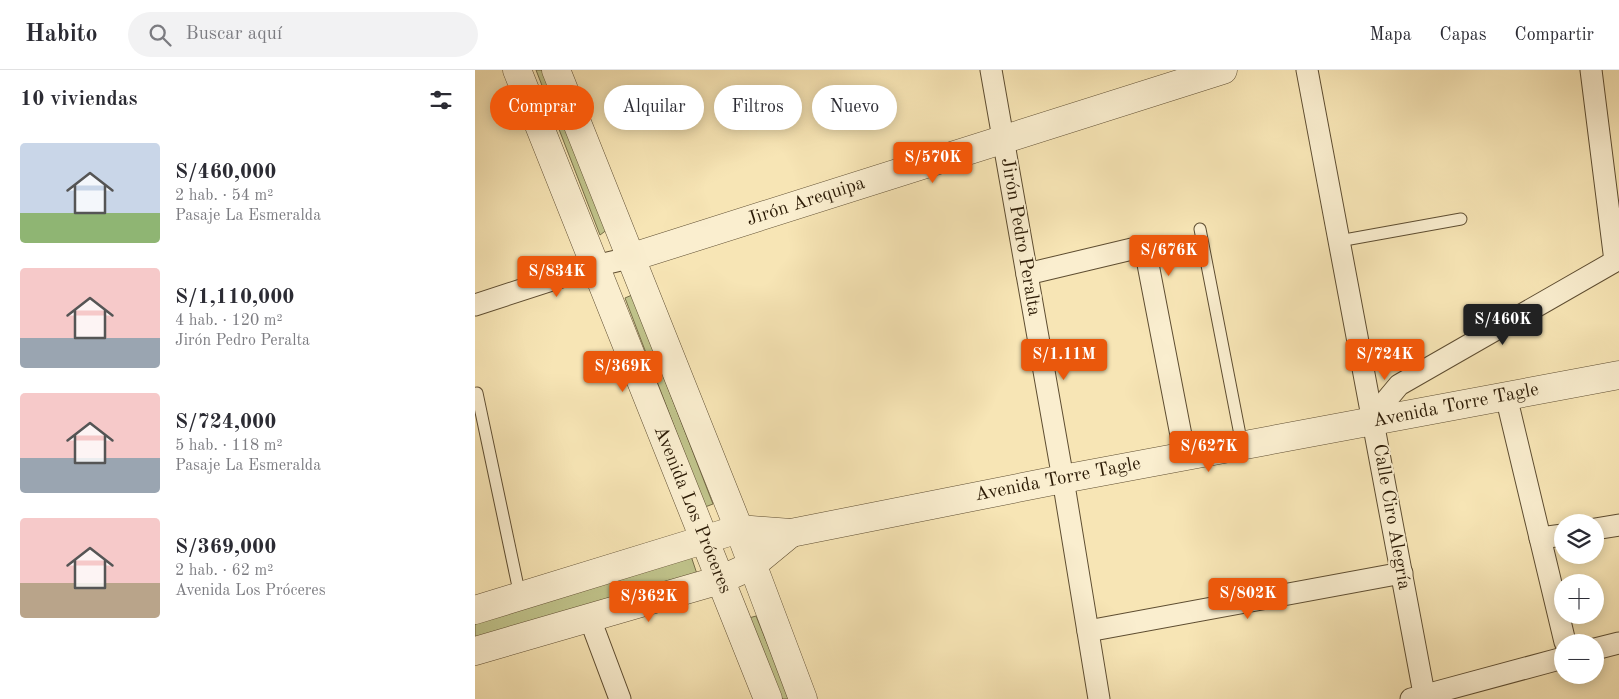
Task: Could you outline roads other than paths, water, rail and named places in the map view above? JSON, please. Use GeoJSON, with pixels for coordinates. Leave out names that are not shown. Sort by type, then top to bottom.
{"type":"FeatureCollection","features":[{"type":"Feature","properties":{"kind":"street","name":"Avenida Los Próceres"},"geometry":{"type":"LineString","coordinates":[[517,70],[769,699]]}},
{"type":"Feature","properties":{"kind":"street","name":"Avenida Los Próceres"},"geometry":{"type":"LineString","coordinates":[[556,70],[629,258],[739,529],[751,566],[803,699]]}},
{"type":"Feature","properties":{"kind":"street","name":"Jirón Pedro Peralta"},"geometry":{"type":"LineString","coordinates":[[991,70],[1063,479],[1099,699]]}},
{"type":"Feature","properties":{"kind":"street","name":"Jirón Arequipa"},"geometry":{"type":"LineString","coordinates":[[475,305],[1003,140],[1178,77],[1223,70]]}},
{"type":"Feature","properties":{"kind":"street","name":"Calle Ciro Alegría"},"geometry":{"type":"LineString","coordinates":[[1307,70],[1374,421],[1401,573],[1420,698]]}},
{"type":"Feature","properties":{"kind":"street"},"geometry":{"type":"LineString","coordinates":[[1374,421],[1399,385],[1617,260],[1591,70]]}},
{"type":"Feature","properties":{"kind":"street"},"geometry":{"type":"LineString","coordinates":[[1027,274],[1132,249],[1144,254],[1147,258],[1185,456]]}},
{"type":"Feature","properties":{"kind":"street","name":"Avenida Torre Tagle"},"geometry":{"type":"LineString","coordinates":[[475,610],[739,529],[791,532],[1619,375]]}},
{"type":"Feature","properties":{"kind":"street"},"geometry":{"type":"LineString","coordinates":[[1506,396],[1563,634]]}},
{"type":"Feature","properties":{"kind":"street"},"geometry":{"type":"LineString","coordinates":[[1604,528],[1619,525]]}},
{"type":"Feature","properties":{"kind":"street","name":"Avenida Torre Tagle"},"geometry":{"type":"LineString","coordinates":[[475,652],[720,580],[751,566],[791,532]]}},
{"type":"Feature","properties":{"kind":"street"},"geometry":{"type":"LineString","coordinates":[[1540,538],[1554,536]]}},
{"type":"Feature","properties":{"kind":"street"},"geometry":{"type":"LineString","coordinates":[[1087,631],[1401,573]]}},
{"type":"Feature","properties":{"kind":"street"},"geometry":{"type":"LineString","coordinates":[[590,619],[620,699]]}},
{"type":"Feature","properties":{"kind":"street"},"geometry":{"type":"LineString","coordinates":[[1604,647],[1619,643]]}},
{"type":"Feature","properties":{"kind":"street"},"geometry":{"type":"LineString","coordinates":[[1420,698],[1554,661]]}},
{"type":"Feature","properties":{"kind":"lane"},"geometry":{"type":"LineString","coordinates":[[1339,241],[1461,219]]}},
{"type":"Feature","properties":{"kind":"lane"},"geometry":{"type":"LineString","coordinates":[[1200,228],[1242,445]]}},
{"type":"Feature","properties":{"kind":"lane"},"geometry":{"type":"LineString","coordinates":[[477,393],[520,596]]}}]}
